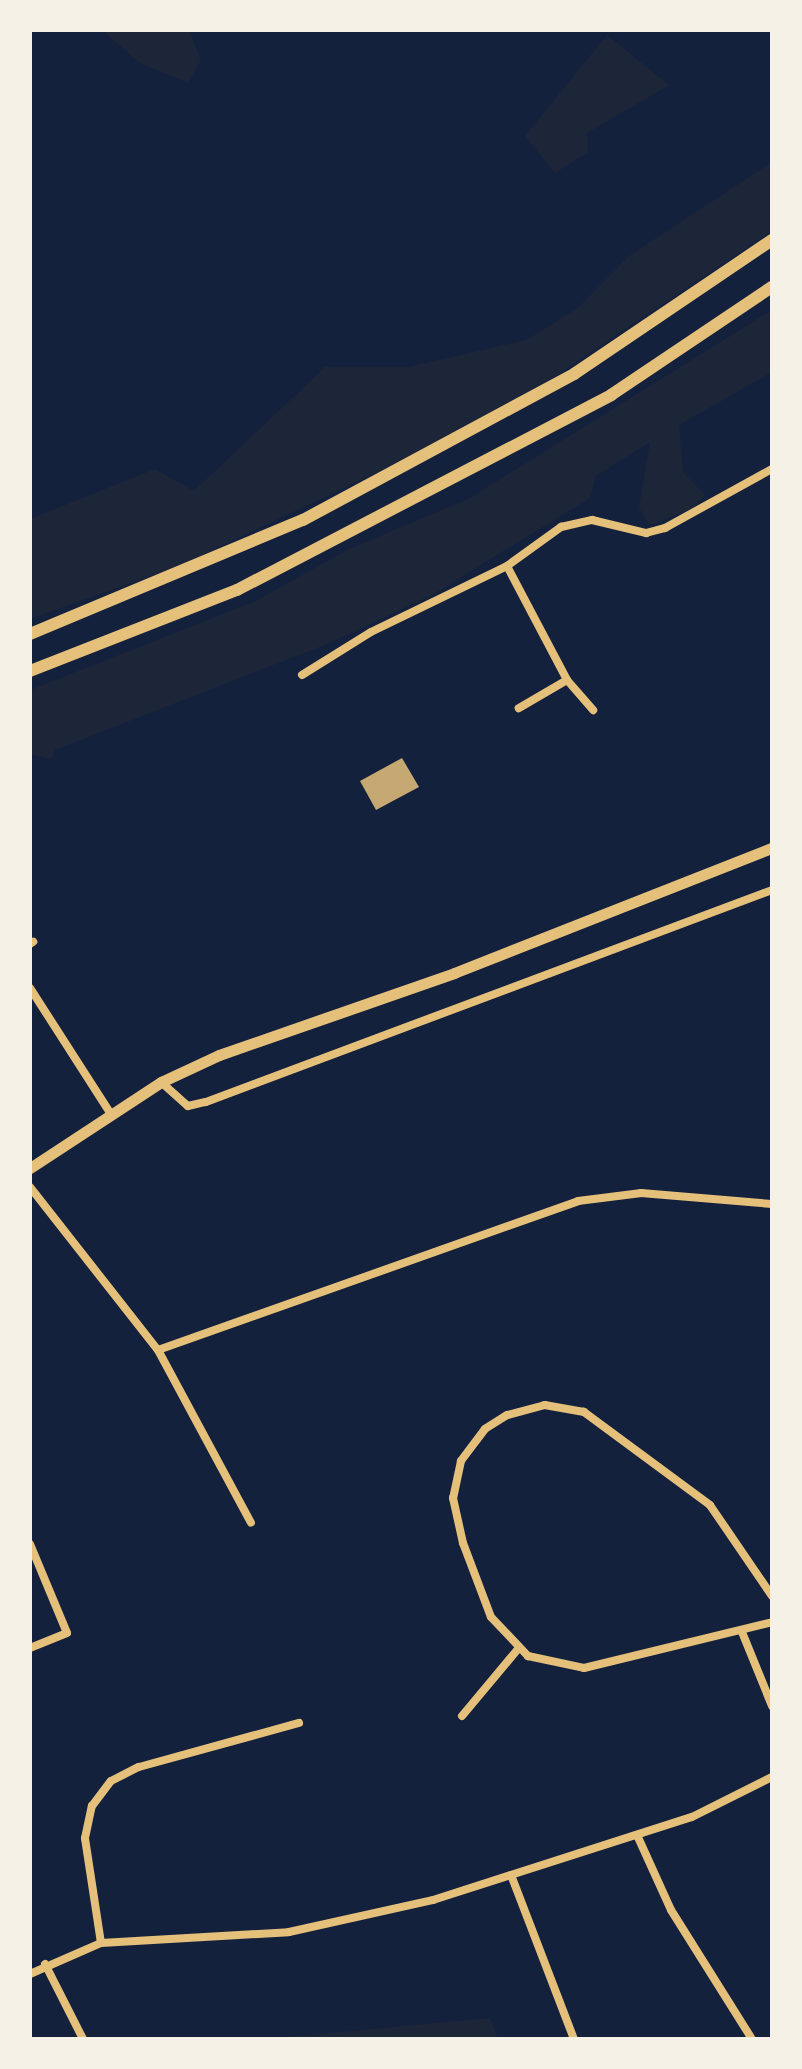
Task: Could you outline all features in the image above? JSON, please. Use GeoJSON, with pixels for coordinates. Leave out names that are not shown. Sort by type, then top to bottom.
{"type":"FeatureCollection","features":[{"type":"Feature","properties":{"kind":"main road"},"geometry":{"type":"LineString","coordinates":[[30,634],[303,520],[574,374],[772,240]]}},
{"type":"Feature","properties":{"kind":"main road"},"geometry":{"type":"LineString","coordinates":[[30,671],[237,590],[610,395],[772,287]]}},
{"type":"Feature","properties":{"kind":"main road"},"geometry":{"type":"LineString","coordinates":[[30,1168],[161,1082],[772,848]]}},
{"type":"Feature","properties":{"kind":"street"},"geometry":{"type":"LineString","coordinates":[[302,675],[371,632],[507,566],[576,522],[646,533],[665,528],[772,468]]}},
{"type":"Feature","properties":{"kind":"street"},"geometry":{"type":"LineString","coordinates":[[507,566],[567,680],[593,710]]}},
{"type":"Feature","properties":{"kind":"street"},"geometry":{"type":"LineString","coordinates":[[518,708],[567,680]]}},
{"type":"Feature","properties":{"kind":"street"},"geometry":{"type":"LineString","coordinates":[[161,1082],[188,1106],[206,1102],[772,890]]}},
{"type":"Feature","properties":{"kind":"street"},"geometry":{"type":"LineString","coordinates":[[30,988],[111,1114]]}},
{"type":"Feature","properties":{"kind":"street"},"geometry":{"type":"LineString","coordinates":[[30,1187],[158,1350],[251,1523]]}},
{"type":"Feature","properties":{"kind":"street"},"geometry":{"type":"LineString","coordinates":[[158,1350],[578,1201],[641,1192],[772,1204]]}},
{"type":"Feature","properties":{"kind":"street"},"geometry":{"type":"LineString","coordinates":[[772,1596],[733,1531],[663,1468],[584,1412],[532,1407],[507,1415],[475,1439],[456,1474],[452,1498],[491,1618],[518,1650],[554,1666],[584,1668],[772,1622]]}},
{"type":"Feature","properties":{"kind":"street"},"geometry":{"type":"LineString","coordinates":[[30,1544],[67,1633],[30,1648]]}},
{"type":"Feature","properties":{"kind":"street"},"geometry":{"type":"LineString","coordinates":[[742,1632],[772,1706]]}},
{"type":"Feature","properties":{"kind":"street"},"geometry":{"type":"LineString","coordinates":[[462,1716],[518,1650]]}},
{"type":"Feature","properties":{"kind":"street"},"geometry":{"type":"LineString","coordinates":[[101,1942],[86,1838],[92,1806],[111,1781],[138,1767],[298,1724]]}},
{"type":"Feature","properties":{"kind":"street"},"geometry":{"type":"LineString","coordinates":[[30,1974],[101,1942],[289,1932],[356,1920],[692,1817],[772,1777]]}},
{"type":"Feature","properties":{"kind":"street"},"geometry":{"type":"LineString","coordinates":[[637,1835],[672,1910],[752,2039]]}},
{"type":"Feature","properties":{"kind":"street"},"geometry":{"type":"LineString","coordinates":[[512,1875],[574,2039]]}},
{"type":"Feature","properties":{"kind":"street"},"geometry":{"type":"LineString","coordinates":[[45,1964],[83,2039]]}},
{"type":"Feature","properties":{"kind":"shaded area"},"geometry":{"type":"Polygon","coordinates":[[[102,30],[189,30],[201,60],[188,83],[140,63],[102,30]]]}},
{"type":"Feature","properties":{"kind":"shaded area"},"geometry":{"type":"Polygon","coordinates":[[[607,35],[669,85],[587,133],[588,152],[555,173],[525,136],[607,35]]]}},
{"type":"Feature","properties":{"kind":"shaded area"},"geometry":{"type":"Polygon","coordinates":[[[772,162],[772,231],[551,379],[399,462],[179,566],[30,619],[30,519],[155,469],[194,491],[325,367],[408,367],[527,340],[579,307],[629,256],[772,162]]]}},
{"type":"Feature","properties":{"kind":"shaded area"},"geometry":{"type":"Polygon","coordinates":[[[772,310],[772,372],[679,425],[683,472],[705,495],[691,509],[650,525],[639,508],[650,442],[596,476],[590,498],[432,595],[325,645],[55,750],[51,759],[30,754],[30,690],[256,601],[347,550],[470,498],[772,310]]]}},
{"type":"Feature","properties":{"kind":"shaded area"},"geometry":{"type":"Polygon","coordinates":[[[490,2018],[498,2039],[266,2039],[490,2018]]]}},
{"type":"Feature","properties":{"kind":"building"},"geometry":{"type":"Polygon","coordinates":[[[402,758],[419,787],[376,810],[360,781],[402,758]]]}}]}
